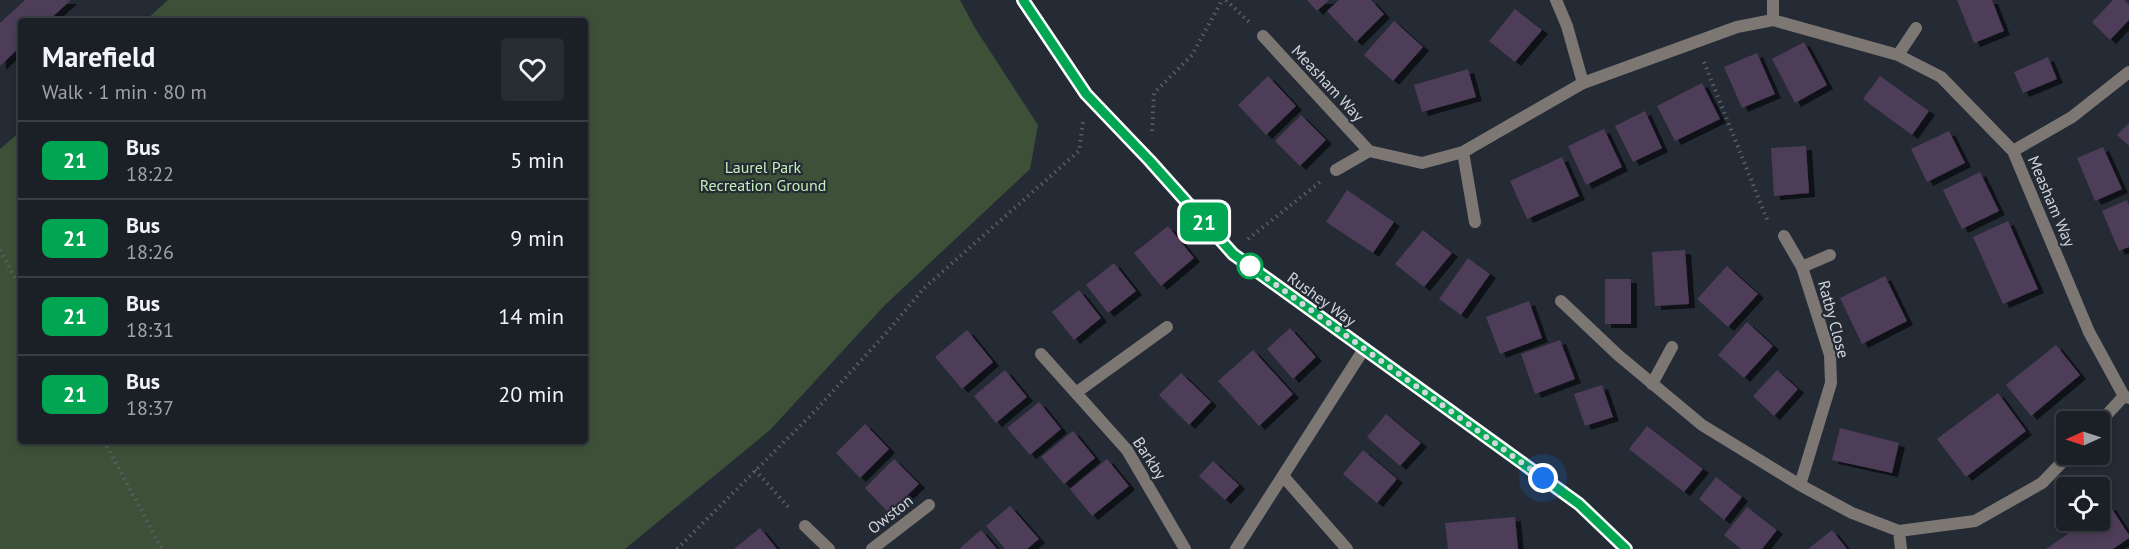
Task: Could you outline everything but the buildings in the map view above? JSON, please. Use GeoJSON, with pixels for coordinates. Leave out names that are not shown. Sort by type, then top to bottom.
{"type":"FeatureCollection","features":[{"type":"Feature","properties":{"kind":"street","name":"Rushey Way"},"geometry":{"type":"LineString","coordinates":[[1023,0],[1086,94],[1233,254],[1579,504],[1626,549]]}},
{"type":"Feature","properties":{"kind":"street"},"geometry":{"type":"LineString","coordinates":[[1556,0],[1567,26],[1583,83]]}},
{"type":"Feature","properties":{"kind":"street"},"geometry":{"type":"LineString","coordinates":[[1773,0],[1773,20]]}},
{"type":"Feature","properties":{"kind":"street","name":"Measham Way"},"geometry":{"type":"LineString","coordinates":[[1263,36],[1369,151],[1422,163],[1463,152],[1583,83],[1737,27],[1773,20],[1898,56],[1941,77],[2013,151],[2089,332],[2127,397]]}},
{"type":"Feature","properties":{"kind":"street"},"geometry":{"type":"LineString","coordinates":[[1898,56],[1916,28]]}},
{"type":"Feature","properties":{"kind":"street"},"geometry":{"type":"LineString","coordinates":[[2013,151],[2072,117],[2129,72]]}},
{"type":"Feature","properties":{"kind":"street"},"geometry":{"type":"LineString","coordinates":[[1336,170],[1369,151]]}},
{"type":"Feature","properties":{"kind":"street"},"geometry":{"type":"LineString","coordinates":[[1463,152],[1475,222]]}},
{"type":"Feature","properties":{"kind":"street","name":"Ratby Close"},"geometry":{"type":"LineString","coordinates":[[1784,236],[1802,267],[1830,355],[1832,383],[1800,485]]}},
{"type":"Feature","properties":{"kind":"street","name":"Ratby Close"},"geometry":{"type":"LineString","coordinates":[[1802,267],[1830,255]]}},
{"type":"Feature","properties":{"kind":"street"},"geometry":{"type":"LineString","coordinates":[[1562,301],[1618,355],[1702,425],[1800,485],[1852,513],[1899,531],[1975,521],[2042,483],[2059,465]]}},
{"type":"Feature","properties":{"kind":"street"},"geometry":{"type":"LineString","coordinates":[[1077,392],[1167,327]]}},
{"type":"Feature","properties":{"kind":"street"},"geometry":{"type":"LineString","coordinates":[[1652,384],[1672,347]]}},
{"type":"Feature","properties":{"kind":"street"},"geometry":{"type":"LineString","coordinates":[[1236,549],[1364,350]]}},
{"type":"Feature","properties":{"kind":"street","name":"Barkby"},"geometry":{"type":"LineString","coordinates":[[1041,354],[1127,450],[1185,549]]}},
{"type":"Feature","properties":{"kind":"street"},"geometry":{"type":"LineString","coordinates":[[2110,413],[2127,397]]}},
{"type":"Feature","properties":{"kind":"street"},"geometry":{"type":"LineString","coordinates":[[1283,476],[1347,549]]}},
{"type":"Feature","properties":{"kind":"street","name":"Owston"},"geometry":{"type":"LineString","coordinates":[[872,549],[928,505]]}},
{"type":"Feature","properties":{"kind":"street"},"geometry":{"type":"LineString","coordinates":[[805,526],[829,549]]}},
{"type":"Feature","properties":{"kind":"street"},"geometry":{"type":"LineString","coordinates":[[1899,531],[1901,549]]}},
{"type":"Feature","properties":{"kind":"path"},"geometry":{"type":"LineString","coordinates":[[1154,93],[1192,55],[1224,0],[1263,36]]}},
{"type":"Feature","properties":{"kind":"path"},"geometry":{"type":"LineString","coordinates":[[1696,42],[1770,226],[1784,236]]}},
{"type":"Feature","properties":{"kind":"path"},"geometry":{"type":"LineString","coordinates":[[677,549],[814,412],[924,288],[1079,151]]}},
{"type":"Feature","properties":{"kind":"path"},"geometry":{"type":"LineString","coordinates":[[1233,254],[1246,241],[1336,170]]}},
{"type":"Feature","properties":{"kind":"path"},"geometry":{"type":"LineString","coordinates":[[0,250],[18,283]]}},
{"type":"Feature","properties":{"kind":"path"},"geometry":{"type":"LineString","coordinates":[[106,444],[162,549]]}},
{"type":"Feature","properties":{"kind":"path"},"geometry":{"type":"LineString","coordinates":[[755,471],[805,526]]}},
{"type":"Feature","properties":{"kind":"green space","name":"Laurel Park Recreation Ground"},"geometry":{"type":"Polygon","coordinates":[[[168,0],[960,0],[975,28],[1038,125],[1030,169],[884,306],[770,430],[625,549],[0,549],[0,149],[18,134],[18,444],[588,444],[588,18],[148,18],[168,0]]]}},
{"type":"Feature","properties":{"kind":"bus line","name":"21"},"geometry":{"type":"LineString","coordinates":[[1023,0],[1086,94],[1233,254],[1579,504],[1626,549]]}},
{"type":"Feature","properties":{"kind":"route"},"geometry":{"type":"LineString","coordinates":[[1250,266],[1543,478]]}}]}
